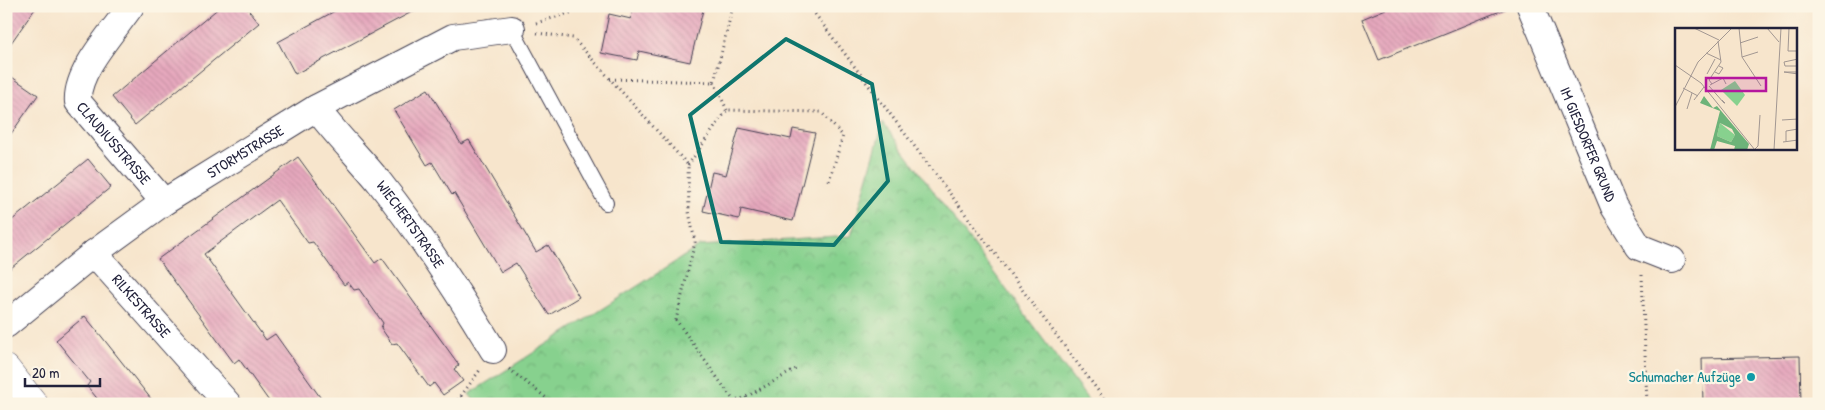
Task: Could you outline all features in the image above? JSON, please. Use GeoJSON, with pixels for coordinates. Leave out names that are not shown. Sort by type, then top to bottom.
{"type":"FeatureCollection","features":[{"type":"Feature","properties":{"kind":"street","name":"CLAUDIUSSTRASSE"},"geometry":{"type":"LineString","coordinates":[[131,6],[82,77],[77,92],[78,102],[164,202]]}},
{"type":"Feature","properties":{"kind":"street","name":"IM GIESDORFER GRUND"},"geometry":{"type":"LineString","coordinates":[[1530,6],[1614,207],[1640,247]]}},
{"type":"Feature","properties":{"kind":"street","name":"STORMSTRASSE"},"geometry":{"type":"LineString","coordinates":[[6,325],[94,253],[164,202],[316,108],[453,37],[512,30]]}},
{"type":"Feature","properties":{"kind":"street","name":"WIECHERTSTRASSE"},"geometry":{"type":"LineString","coordinates":[[316,108],[336,134],[379,182],[434,255],[494,350]]}},
{"type":"Feature","properties":{"kind":"street"},"geometry":{"type":"LineString","coordinates":[[1640,247],[1672,260]]}},
{"type":"Feature","properties":{"kind":"street","name":"RILKESTRASSE"},"geometry":{"type":"LineString","coordinates":[[94,253],[228,404]]}},
{"type":"Feature","properties":{"kind":"street"},"geometry":{"type":"LineString","coordinates":[[6,369],[34,404]]}},
{"type":"Feature","properties":{"kind":"lane"},"geometry":{"type":"LineString","coordinates":[[512,30],[606,204]]}},
{"type":"Feature","properties":{"kind":"path"},"geometry":{"type":"LineString","coordinates":[[512,30],[593,6]]}},
{"type":"Feature","properties":{"kind":"path"},"geometry":{"type":"LineString","coordinates":[[727,110],[714,82],[732,6]]}},
{"type":"Feature","properties":{"kind":"path"},"geometry":{"type":"LineString","coordinates":[[809,6],[1108,404]]}},
{"type":"Feature","properties":{"kind":"path"},"geometry":{"type":"LineString","coordinates":[[512,30],[573,38],[688,165]]}},
{"type":"Feature","properties":{"kind":"path"},"geometry":{"type":"LineString","coordinates":[[609,78],[714,82]]}},
{"type":"Feature","properties":{"kind":"path"},"geometry":{"type":"LineString","coordinates":[[727,110],[688,165],[689,212],[695,242],[676,320],[734,401]]}},
{"type":"Feature","properties":{"kind":"path"},"geometry":{"type":"LineString","coordinates":[[727,110],[821,112],[843,136],[829,181]]}},
{"type":"Feature","properties":{"kind":"path"},"geometry":{"type":"LineString","coordinates":[[1640,247],[1644,303],[1647,404]]}},
{"type":"Feature","properties":{"kind":"path"},"geometry":{"type":"LineString","coordinates":[[455,404],[494,350],[513,374],[554,404]]}},
{"type":"Feature","properties":{"kind":"path"},"geometry":{"type":"LineString","coordinates":[[728,404],[746,397],[796,370]]}},
{"type":"Feature","properties":{"kind":"path"},"geometry":{"type":"LineString","coordinates":[[461,396],[467,404]]}},
{"type":"Feature","properties":{"kind":"path"},"geometry":{"type":"LineString","coordinates":[[746,397],[749,404]]}},
{"type":"Feature","properties":{"kind":"highlighted area"},"geometry":{"type":"Polygon","coordinates":[[[786,39],[872,84],[888,181],[834,245],[721,242],[690,115],[786,39]]]}},
{"type":"Feature","properties":{"kind":"green space"},"geometry":{"type":"Polygon","coordinates":[[[883,123],[1091,404],[477,404],[469,394],[700,246],[851,236],[883,123]]]}},
{"type":"Feature","properties":{"kind":"building"},"geometry":{"type":"Polygon","coordinates":[[[6,6],[37,6],[6,50],[6,6]]]}},
{"type":"Feature","properties":{"kind":"building"},"geometry":{"type":"Polygon","coordinates":[[[221,6],[245,6],[259,23],[135,125],[112,97],[221,6]]]}},
{"type":"Feature","properties":{"kind":"building"},"geometry":{"type":"Polygon","coordinates":[[[344,6],[423,6],[295,74],[278,42],[344,6]]]}},
{"type":"Feature","properties":{"kind":"building"},"geometry":{"type":"Polygon","coordinates":[[[633,6],[704,6],[690,62],[639,51],[637,60],[601,53],[609,14],[631,19],[633,6]]]}},
{"type":"Feature","properties":{"kind":"building"},"geometry":{"type":"Polygon","coordinates":[[[1393,6],[1510,7],[1379,60],[1362,19],[1393,6]]]}},
{"type":"Feature","properties":{"kind":"building"},"geometry":{"type":"Polygon","coordinates":[[[6,73],[38,95],[6,141],[6,73]]]}},
{"type":"Feature","properties":{"kind":"building"},"geometry":{"type":"Polygon","coordinates":[[[428,89],[461,144],[469,140],[536,252],[548,245],[579,297],[549,315],[516,263],[501,272],[454,193],[452,195],[432,162],[427,165],[394,110],[428,89]]]}},
{"type":"Feature","properties":{"kind":"building"},"geometry":{"type":"Polygon","coordinates":[[[739,128],[791,139],[793,129],[815,133],[793,221],[741,209],[739,219],[703,211],[712,172],[726,175],[739,128]]]}},
{"type":"Feature","properties":{"kind":"building"},"geometry":{"type":"Polygon","coordinates":[[[298,157],[375,263],[382,258],[459,365],[454,369],[463,381],[443,395],[434,383],[429,387],[397,343],[392,344],[381,328],[383,323],[359,289],[354,290],[348,282],[344,285],[313,242],[308,243],[277,200],[204,254],[266,340],[275,334],[325,404],[271,404],[239,359],[234,363],[158,259],[298,157]]]}},
{"type":"Feature","properties":{"kind":"building"},"geometry":{"type":"Polygon","coordinates":[[[88,159],[111,187],[6,272],[6,225],[88,159]]]}},
{"type":"Feature","properties":{"kind":"building"},"geometry":{"type":"Polygon","coordinates":[[[85,316],[155,404],[107,404],[105,400],[100,402],[87,386],[90,382],[56,340],[85,316]]]}},
{"type":"Feature","properties":{"kind":"building","name":"Schumacher Aufzüge"},"geometry":{"type":"Polygon","coordinates":[[[1800,356],[1801,404],[1703,404],[1702,358],[1800,356]]]}},
{"type":"Feature","properties":{"kind":"place","name":"Schumacher Aufzüge"},"geometry":{"type":"Point","coordinates":[1751,377]}}]}
